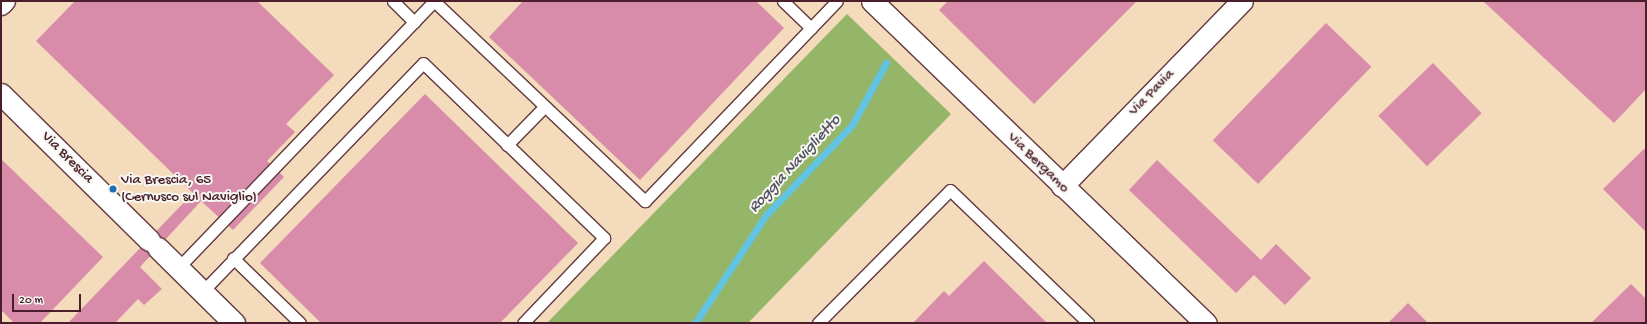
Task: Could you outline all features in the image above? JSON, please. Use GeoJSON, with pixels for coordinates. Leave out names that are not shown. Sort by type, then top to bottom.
{"type":"FeatureCollection","features":[{"type":"Feature","properties":{"kind":"street"},"geometry":{"type":"LineString","coordinates":[[1,4],[4,1]]}},
{"type":"Feature","properties":{"kind":"street","name":"Via Bergamo"},"geometry":{"type":"LineString","coordinates":[[872,1],[1062,186],[1206,323]]}},
{"type":"Feature","properties":{"kind":"street","name":"Via Pavia"},"geometry":{"type":"LineString","coordinates":[[1062,186],[1242,1]]}},
{"type":"Feature","properties":{"kind":"street","name":"Via Brescia"},"geometry":{"type":"LineString","coordinates":[[1,94],[234,323]]}},
{"type":"Feature","properties":{"kind":"lane"},"geometry":{"type":"LineString","coordinates":[[393,1],[414,22]]}},
{"type":"Feature","properties":{"kind":"lane"},"geometry":{"type":"LineString","coordinates":[[178,268],[434,1],[645,202],[837,1]]}},
{"type":"Feature","properties":{"kind":"lane"},"geometry":{"type":"LineString","coordinates":[[783,1],[811,28]]}},
{"type":"Feature","properties":{"kind":"lane"},"geometry":{"type":"LineString","coordinates":[[202,292],[422,63],[604,238],[523,323]]}},
{"type":"Feature","properties":{"kind":"lane"},"geometry":{"type":"LineString","coordinates":[[507,145],[544,106]]}},
{"type":"Feature","properties":{"kind":"lane"},"geometry":{"type":"LineString","coordinates":[[818,323],[950,190],[1088,323]]}},
{"type":"Feature","properties":{"kind":"lane"},"geometry":{"type":"LineString","coordinates":[[233,258],[300,323]]}},
{"type":"Feature","properties":{"kind":"green space"},"geometry":{"type":"Polygon","coordinates":[[[847,14],[951,114],[748,323],[547,323],[847,14]]]}},
{"type":"Feature","properties":{"kind":"building"},"geometry":{"type":"Polygon","coordinates":[[[75,1],[257,1],[334,75],[286,124],[295,132],[267,161],[284,177],[233,230],[201,201],[140,267],[162,289],[144,305],[138,299],[115,323],[68,323],[193,193],[36,41],[75,1]]]}},
{"type":"Feature","properties":{"kind":"building"},"geometry":{"type":"Polygon","coordinates":[[[523,1],[756,1],[784,28],[640,180],[489,37],[523,1]]]}},
{"type":"Feature","properties":{"kind":"building"},"geometry":{"type":"Polygon","coordinates":[[[948,1],[1137,1],[1034,104],[939,10],[948,1]]]}},
{"type":"Feature","properties":{"kind":"building"},"geometry":{"type":"Polygon","coordinates":[[[1483,1],[1646,1],[1646,89],[1614,123],[1483,1]]]}},
{"type":"Feature","properties":{"kind":"building"},"geometry":{"type":"Polygon","coordinates":[[[1326,23],[1371,67],[1258,184],[1213,140],[1326,23]]]}},
{"type":"Feature","properties":{"kind":"building"},"geometry":{"type":"Polygon","coordinates":[[[1433,63],[1482,113],[1427,166],[1378,116],[1433,63]]]}},
{"type":"Feature","properties":{"kind":"building"},"geometry":{"type":"Polygon","coordinates":[[[425,94],[578,243],[500,323],[321,323],[260,263],[425,94]]]}},
{"type":"Feature","properties":{"kind":"building"},"geometry":{"type":"Polygon","coordinates":[[[1644,149],[1646,151],[1646,232],[1603,189],[1644,149]]]}},
{"type":"Feature","properties":{"kind":"building"},"geometry":{"type":"Polygon","coordinates":[[[1,159],[103,257],[40,323],[14,323],[1,310],[1,159]]]}},
{"type":"Feature","properties":{"kind":"building"},"geometry":{"type":"Polygon","coordinates":[[[1157,160],[1261,260],[1276,244],[1311,278],[1285,305],[1254,275],[1236,293],[1129,190],[1157,160]]]}},
{"type":"Feature","properties":{"kind":"building"},"geometry":{"type":"Polygon","coordinates":[[[984,261],[1047,323],[913,323],[944,291],[949,296],[984,261]]]}},
{"type":"Feature","properties":{"kind":"building"},"geometry":{"type":"Polygon","coordinates":[[[1631,284],[1646,299],[1646,323],[1591,323],[1631,284]]]}},
{"type":"Feature","properties":{"kind":"building"},"geometry":{"type":"Polygon","coordinates":[[[1408,303],[1428,323],[1388,323],[1408,303]]]}},
{"type":"Feature","properties":{"kind":"waterway","name":"Roggia Naviglietto"},"geometry":{"type":"LineString","coordinates":[[695,323],[766,215],[852,125],[886,63]]}},
{"type":"Feature","properties":{"kind":"place","name":"Via Brescia, 65 (Cernusco sul Naviglio)"},"geometry":{"type":"Point","coordinates":[113,189]}}]}
